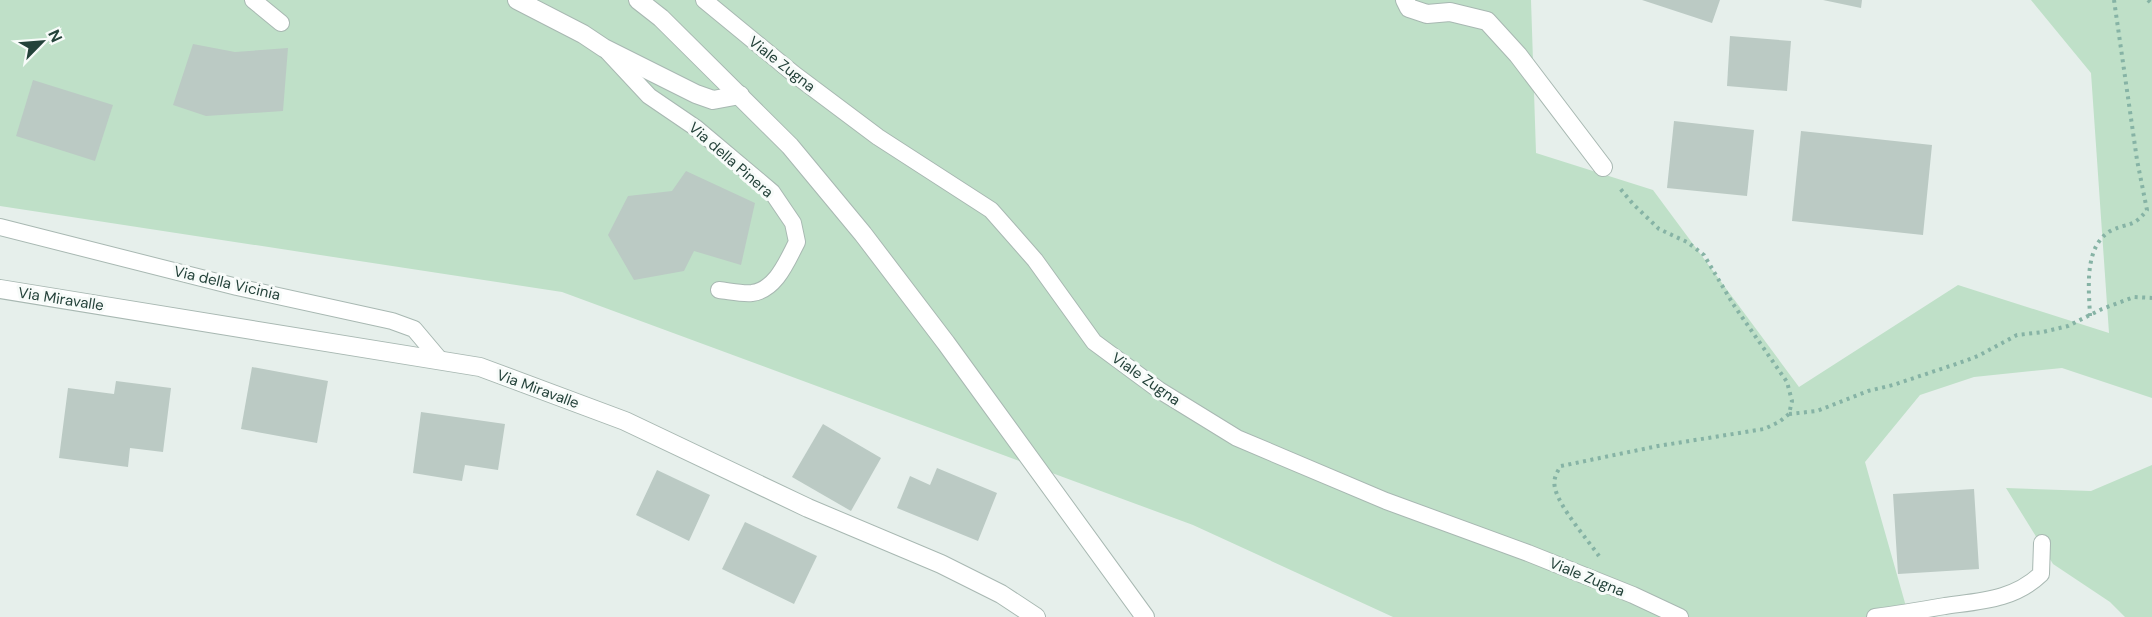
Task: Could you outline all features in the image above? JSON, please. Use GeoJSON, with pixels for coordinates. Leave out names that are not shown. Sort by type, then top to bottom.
{"type":"FeatureCollection","features":[{"type":"Feature","properties":{"kind":"street"},"geometry":{"type":"LineString","coordinates":[[517,0],[583,34],[604,48],[696,94],[713,100],[740,95]]}},
{"type":"Feature","properties":{"kind":"street"},"geometry":{"type":"LineString","coordinates":[[638,0],[661,18],[790,146],[863,234],[946,343],[1144,617]]}},
{"type":"Feature","properties":{"kind":"street"},"geometry":{"type":"LineString","coordinates":[[1405,0],[1409,8],[1426,14],[1450,12],[1487,21],[1518,55],[1603,167]]}},
{"type":"Feature","properties":{"kind":"street","name":"Via Miravalle"},"geometry":{"type":"LineString","coordinates":[[0,289],[480,367],[625,421],[808,508],[941,564],[1001,594],[1036,617]]}},
{"type":"Feature","properties":{"kind":"lane"},"geometry":{"type":"LineString","coordinates":[[253,0],[281,23]]}},
{"type":"Feature","properties":{"kind":"lane","name":"Viale Zugna"},"geometry":{"type":"LineString","coordinates":[[704,0],[758,45],[878,137],[991,210],[1035,260],[1095,342],[1159,390],[1237,438],[1386,501],[1528,553],[1680,617]]}},
{"type":"Feature","properties":{"kind":"lane","name":"Via della Pinera"},"geometry":{"type":"LineString","coordinates":[[604,48],[649,96],[696,128],[764,185],[793,223],[797,242],[770,286],[752,293],[719,290]]}},
{"type":"Feature","properties":{"kind":"lane","name":"Via della Vicinia"},"geometry":{"type":"LineString","coordinates":[[0,227],[237,286],[392,321],[414,329],[441,361]]}},
{"type":"Feature","properties":{"kind":"lane"},"geometry":{"type":"LineString","coordinates":[[1875,617],[1992,600],[2016,593],[2030,585],[2042,574],[2042,543]]}},
{"type":"Feature","properties":{"kind":"path"},"geometry":{"type":"LineString","coordinates":[[2090,317],[2088,269],[2096,247],[2110,231],[2138,222],[2147,210],[2137,160],[2114,0]]}},
{"type":"Feature","properties":{"kind":"path"},"geometry":{"type":"LineString","coordinates":[[2148,0],[2152,4]]}},
{"type":"Feature","properties":{"kind":"path"},"geometry":{"type":"LineString","coordinates":[[1603,167],[1633,204],[1659,229],[1687,242],[1704,255],[1733,304],[1787,382],[1792,401],[1789,414]]}},
{"type":"Feature","properties":{"kind":"path"},"geometry":{"type":"LineString","coordinates":[[1626,593],[1562,503],[1555,488],[1555,474],[1561,466],[1658,446],[1764,429],[1789,414],[1817,411],[1868,390],[1893,385],[1978,356],[2017,335],[2068,326],[2102,309],[2134,297],[2152,298]]}},
{"type":"Feature","properties":{"kind":"green space"},"geometry":{"type":"Polygon","coordinates":[[[0,0],[1531,0],[1536,153],[1653,190],[1799,387],[1958,285],[2109,333],[2091,73],[2031,0],[2152,0],[2152,398],[2062,368],[1974,377],[1920,395],[1865,462],[1909,617],[1393,617],[1193,525],[562,292],[0,206],[0,0]]]}},
{"type":"Feature","properties":{"kind":"green space"},"geometry":{"type":"Polygon","coordinates":[[[2152,465],[2152,617],[2125,617],[2110,602],[2053,564],[2006,488],[2091,491],[2152,465]]]}},
{"type":"Feature","properties":{"kind":"building"},"geometry":{"type":"Polygon","coordinates":[[[1642,0],[1720,0],[1712,23],[1642,0]]]}},
{"type":"Feature","properties":{"kind":"building"},"geometry":{"type":"Polygon","coordinates":[[[1823,0],[1862,0],[1861,8],[1823,0]]]}},
{"type":"Feature","properties":{"kind":"building"},"geometry":{"type":"Polygon","coordinates":[[[1730,36],[1791,41],[1787,91],[1727,86],[1730,36]]]}},
{"type":"Feature","properties":{"kind":"building"},"geometry":{"type":"Polygon","coordinates":[[[193,44],[235,52],[288,48],[283,111],[206,116],[173,105],[193,44]]]}},
{"type":"Feature","properties":{"kind":"building"},"geometry":{"type":"Polygon","coordinates":[[[33,80],[113,105],[95,161],[16,136],[33,80]]]}},
{"type":"Feature","properties":{"kind":"building"},"geometry":{"type":"Polygon","coordinates":[[[1674,121],[1754,130],[1747,196],[1667,188],[1674,121]]]}},
{"type":"Feature","properties":{"kind":"building"},"geometry":{"type":"Polygon","coordinates":[[[1801,131],[1932,145],[1923,235],[1792,221],[1801,131]]]}},
{"type":"Feature","properties":{"kind":"building"},"geometry":{"type":"Polygon","coordinates":[[[686,171],[755,203],[741,265],[694,251],[684,271],[634,280],[608,235],[628,196],[672,191],[686,171]]]}},
{"type":"Feature","properties":{"kind":"building"},"geometry":{"type":"Polygon","coordinates":[[[252,367],[328,381],[317,443],[241,429],[252,367]]]}},
{"type":"Feature","properties":{"kind":"building"},"geometry":{"type":"Polygon","coordinates":[[[116,381],[171,388],[163,452],[130,448],[128,467],[59,458],[68,388],[114,394],[116,381]]]}},
{"type":"Feature","properties":{"kind":"building"},"geometry":{"type":"Polygon","coordinates":[[[421,412],[505,424],[498,470],[465,465],[462,481],[413,473],[421,412]]]}},
{"type":"Feature","properties":{"kind":"building"},"geometry":{"type":"Polygon","coordinates":[[[823,424],[881,458],[851,511],[792,477],[823,424]]]}},
{"type":"Feature","properties":{"kind":"building"},"geometry":{"type":"Polygon","coordinates":[[[937,468],[997,493],[978,541],[897,508],[910,476],[930,485],[937,468]]]}},
{"type":"Feature","properties":{"kind":"building"},"geometry":{"type":"Polygon","coordinates":[[[657,470],[710,495],[689,541],[636,515],[657,470]]]}},
{"type":"Feature","properties":{"kind":"building"},"geometry":{"type":"Polygon","coordinates":[[[1974,489],[1979,569],[1898,574],[1893,494],[1974,489]]]}},
{"type":"Feature","properties":{"kind":"building"},"geometry":{"type":"Polygon","coordinates":[[[745,522],[817,556],[794,604],[722,569],[745,522]]]}}]}
